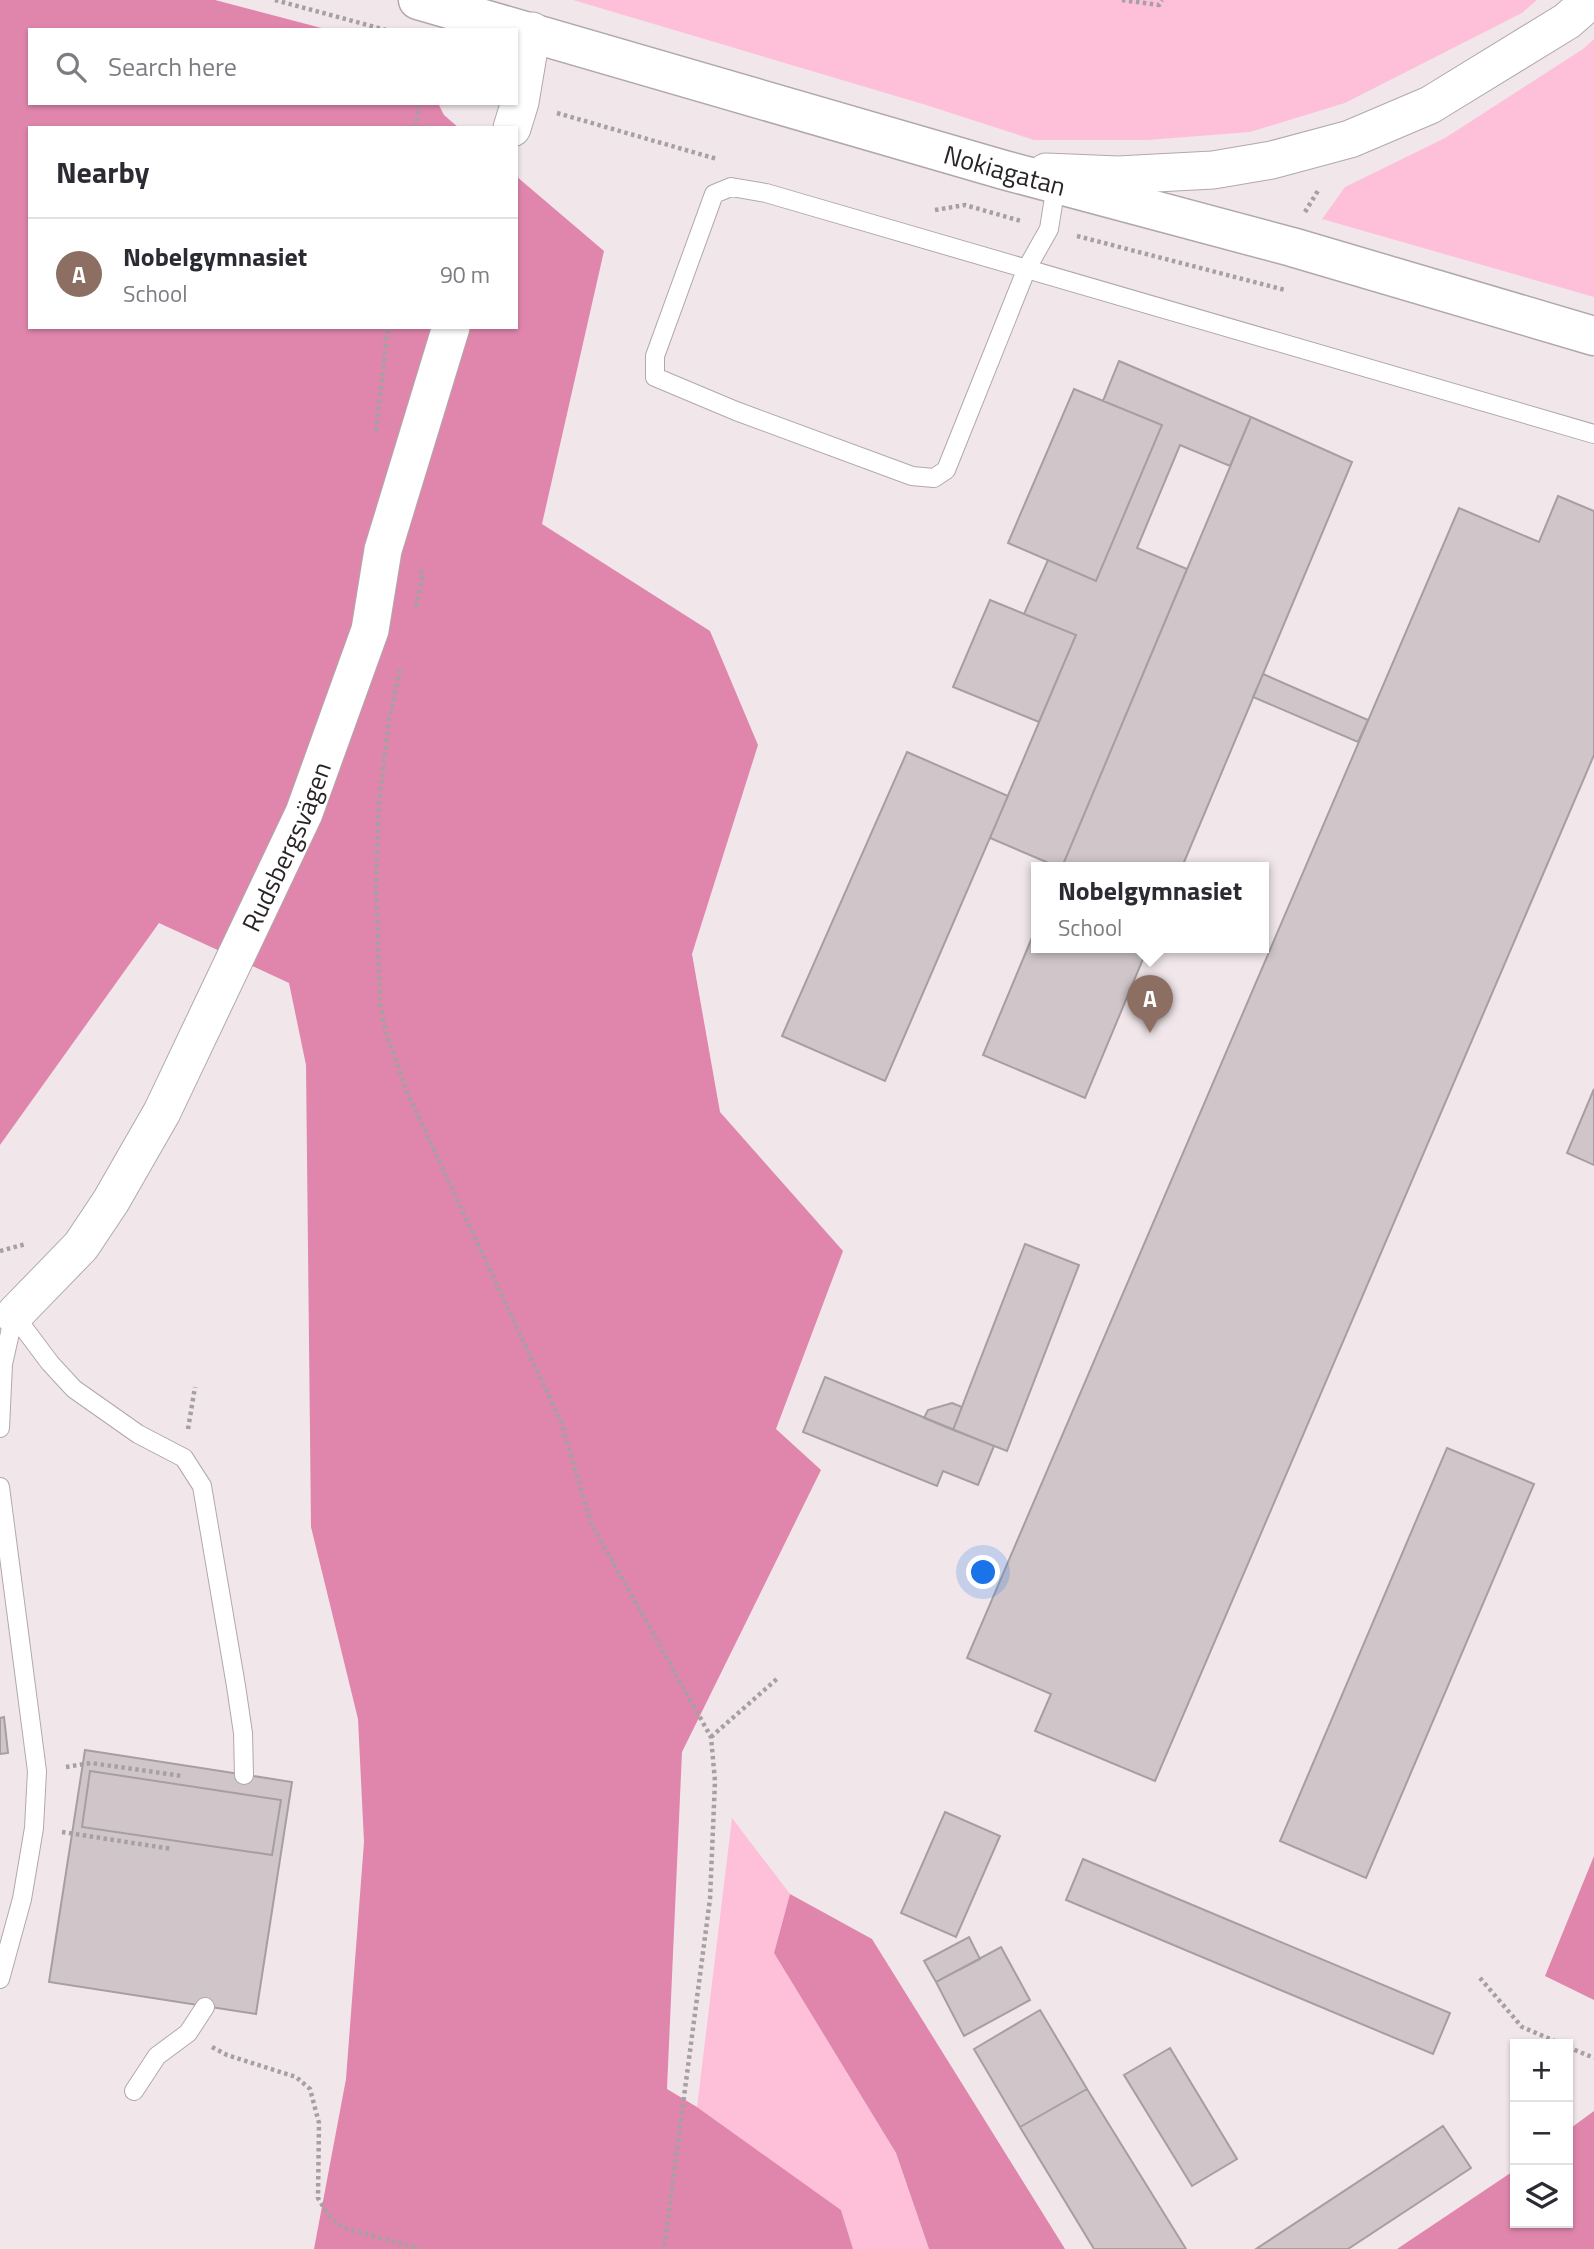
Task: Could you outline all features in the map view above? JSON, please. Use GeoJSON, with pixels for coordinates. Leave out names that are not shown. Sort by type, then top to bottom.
{"type":"FeatureCollection","features":[{"type":"Feature","properties":{"kind":"street","name":"Nokiagatan"},"geometry":{"type":"LineString","coordinates":[[418,0],[1056,185],[1292,247],[1594,336]]}},
{"type":"Feature","properties":{"kind":"street"},"geometry":{"type":"LineString","coordinates":[[1004,170],[1118,175],[1213,170],[1272,160],[1350,139],[1430,105],[1567,21],[1591,0]]}},
{"type":"Feature","properties":{"kind":"street"},"geometry":{"type":"LineString","coordinates":[[513,126],[520,102],[532,31]]}},
{"type":"Feature","properties":{"kind":"street","name":"Rudsbergsvägen"},"geometry":{"type":"LineString","coordinates":[[13,1315],[81,1246],[111,1201],[162,1112],[304,813],[370,630],[383,550],[450,329]]}},
{"type":"Feature","properties":{"kind":"lane"},"geometry":{"type":"LineString","coordinates":[[1056,185],[1049,229],[1027,268],[946,470],[934,478],[912,475],[736,411],[654,377],[655,356],[714,194],[731,187],[766,192],[1027,268],[1594,435]]}},
{"type":"Feature","properties":{"kind":"lane"},"geometry":{"type":"LineString","coordinates":[[0,1428],[3,1364],[13,1315]]}},
{"type":"Feature","properties":{"kind":"lane"},"geometry":{"type":"LineString","coordinates":[[13,1315],[74,1390],[138,1434],[184,1458],[202,1486],[241,1721],[244,1775]]}},
{"type":"Feature","properties":{"kind":"lane"},"geometry":{"type":"LineString","coordinates":[[0,1487],[37,1771],[34,1828],[22,1899],[0,1979]]}},
{"type":"Feature","properties":{"kind":"lane"},"geometry":{"type":"LineString","coordinates":[[134,2091],[158,2056],[188,2033],[205,2007]]}},
{"type":"Feature","properties":{"kind":"path"},"geometry":{"type":"LineString","coordinates":[[275,0],[379,28]]}},
{"type":"Feature","properties":{"kind":"path"},"geometry":{"type":"LineString","coordinates":[[1122,0],[1159,5],[1162,0]]}},
{"type":"Feature","properties":{"kind":"path"},"geometry":{"type":"LineString","coordinates":[[415,126],[420,105]]}},
{"type":"Feature","properties":{"kind":"path"},"geometry":{"type":"LineString","coordinates":[[373,443],[388,329]]}},
{"type":"Feature","properties":{"kind":"path"},"geometry":{"type":"LineString","coordinates":[[413,563],[423,574],[414,618]]}},
{"type":"Feature","properties":{"kind":"path"},"geometry":{"type":"LineString","coordinates":[[401,666],[389,720],[379,803],[376,882],[380,1005],[386,1033],[413,1104],[561,1422],[592,1522],[711,1737],[715,1782],[710,1899],[664,2249]]}},
{"type":"Feature","properties":{"kind":"path"},"geometry":{"type":"LineString","coordinates":[[184,1458],[195,1387]]}},
{"type":"Feature","properties":{"kind":"path"},"geometry":{"type":"LineString","coordinates":[[711,1737],[778,1678]]}},
{"type":"Feature","properties":{"kind":"path"},"geometry":{"type":"LineString","coordinates":[[37,1771],[91,1763],[182,1776]]}},
{"type":"Feature","properties":{"kind":"path"},"geometry":{"type":"LineString","coordinates":[[34,1828],[172,1849]]}},
{"type":"Feature","properties":{"kind":"path"},"geometry":{"type":"LineString","coordinates":[[1480,1978],[1522,2027],[1550,2039]]}},
{"type":"Feature","properties":{"kind":"path"},"geometry":{"type":"LineString","coordinates":[[188,2033],[227,2055],[296,2077],[310,2089],[319,2123],[318,2198],[329,2216],[344,2228],[421,2249]]}},
{"type":"Feature","properties":{"kind":"path"},"geometry":{"type":"LineString","coordinates":[[1573,2049],[1594,2058]]}},
{"type":"Feature","properties":{"kind":"shaded area"},"geometry":{"type":"Polygon","coordinates":[[[0,0],[215,0],[321,28],[28,28],[28,105],[439,105],[444,115],[457,126],[28,126],[28,329],[518,329],[518,178],[604,251],[542,524],[710,631],[758,745],[692,954],[720,1112],[843,1251],[776,1429],[821,1470],[682,1752],[667,2089],[697,2107],[841,2210],[853,2249],[314,2249],[346,2079],[364,1842],[358,1719],[311,1527],[306,1065],[289,983],[159,923],[0,1145],[0,0]]]}},
{"type":"Feature","properties":{"kind":"shaded area"},"geometry":{"type":"Polygon","coordinates":[[[573,0],[1537,0],[1522,13],[1345,103],[1250,132],[1148,140],[1034,140],[926,105],[573,0]]]}},
{"type":"Feature","properties":{"kind":"shaded area"},"geometry":{"type":"Polygon","coordinates":[[[1594,39],[1594,297],[1322,219],[1345,187],[1445,138],[1583,49],[1594,39]]]}},
{"type":"Feature","properties":{"kind":"shaded area"},"geometry":{"type":"Polygon","coordinates":[[[732,1818],[790,1894],[774,1953],[896,2153],[929,2249],[853,2249],[841,2210],[697,2107],[732,1818]]]}},
{"type":"Feature","properties":{"kind":"shaded area"},"geometry":{"type":"Polygon","coordinates":[[[1594,1856],[1594,2000],[1545,1976],[1594,1856]]]}},
{"type":"Feature","properties":{"kind":"shaded area"},"geometry":{"type":"Polygon","coordinates":[[[790,1894],[872,1939],[1065,2249],[929,2249],[896,2153],[774,1953],[790,1894]]]}},
{"type":"Feature","properties":{"kind":"shaded area"},"geometry":{"type":"Polygon","coordinates":[[[1594,2111],[1594,2249],[1397,2249],[1510,2173],[1510,2228],[1573,2228],[1573,2126],[1594,2111]]]}},
{"type":"Feature","properties":{"kind":"building"},"geometry":{"type":"Polygon","coordinates":[[[1119,361],[1251,417],[1230,466],[1180,445],[1137,548],[1187,569],[1064,862],[1046,862],[990,838],[1076,635],[1024,614],[1048,560],[1096,581],[1162,425],[1103,401],[1119,361]]]}},
{"type":"Feature","properties":{"kind":"building"},"geometry":{"type":"Polygon","coordinates":[[[1074,389],[1162,425],[1096,581],[1008,543],[1074,389]]]}},
{"type":"Feature","properties":{"kind":"building"},"geometry":{"type":"Polygon","coordinates":[[[1251,417],[1352,462],[1184,862],[1064,862],[1251,417]]]}},
{"type":"Feature","properties":{"kind":"building"},"geometry":{"type":"Polygon","coordinates":[[[1558,496],[1594,511],[1594,755],[1155,1781],[1035,1731],[1051,1694],[967,1658],[1459,508],[1539,542],[1558,496]]]}},
{"type":"Feature","properties":{"kind":"building"},"geometry":{"type":"Polygon","coordinates":[[[990,600],[1076,635],[1039,722],[953,687],[990,600]]]}},
{"type":"Feature","properties":{"kind":"building"},"geometry":{"type":"Polygon","coordinates":[[[1263,674],[1368,720],[1358,742],[1253,697],[1263,674]]]}},
{"type":"Feature","properties":{"kind":"building"},"geometry":{"type":"Polygon","coordinates":[[[907,752],[1008,796],[885,1081],[782,1036],[907,752]]]}},
{"type":"Feature","properties":{"kind":"building"},"geometry":{"type":"Polygon","coordinates":[[[1031,940],[1031,953],[1145,953],[1085,1098],[983,1055],[1031,940]]]}},
{"type":"Feature","properties":{"kind":"building"},"geometry":{"type":"Polygon","coordinates":[[[1594,1089],[1594,1165],[1567,1153],[1594,1089]]]}},
{"type":"Feature","properties":{"kind":"building"},"geometry":{"type":"Polygon","coordinates":[[[1025,1244],[1079,1265],[1007,1451],[953,1430],[1025,1244]]]}},
{"type":"Feature","properties":{"kind":"building"},"geometry":{"type":"Polygon","coordinates":[[[825,1377],[994,1446],[978,1485],[943,1471],[937,1486],[803,1432],[825,1377]]]}},
{"type":"Feature","properties":{"kind":"building"},"geometry":{"type":"Polygon","coordinates":[[[952,1403],[962,1407],[953,1430],[924,1418],[928,1410],[952,1403]]]}},
{"type":"Feature","properties":{"kind":"building"},"geometry":{"type":"Polygon","coordinates":[[[1447,1448],[1534,1484],[1366,1878],[1280,1841],[1447,1448]]]}},
{"type":"Feature","properties":{"kind":"building"},"geometry":{"type":"Polygon","coordinates":[[[4,1717],[8,1753],[0,1754],[0,1718],[4,1717]]]}},
{"type":"Feature","properties":{"kind":"building"},"geometry":{"type":"Polygon","coordinates":[[[85,1750],[292,1782],[256,2014],[49,1982],[85,1750]]]}},
{"type":"Feature","properties":{"kind":"building"},"geometry":{"type":"Polygon","coordinates":[[[90,1771],[281,1800],[272,1855],[82,1827],[90,1771]]]}},
{"type":"Feature","properties":{"kind":"building"},"geometry":{"type":"Polygon","coordinates":[[[945,1812],[1000,1836],[956,1937],[901,1913],[945,1812]]]}},
{"type":"Feature","properties":{"kind":"building"},"geometry":{"type":"Polygon","coordinates":[[[1083,1859],[1450,2013],[1433,2054],[1066,1900],[1083,1859]]]}},
{"type":"Feature","properties":{"kind":"building"},"geometry":{"type":"Polygon","coordinates":[[[969,1937],[980,1959],[936,1982],[924,1961],[969,1937]]]}},
{"type":"Feature","properties":{"kind":"building"},"geometry":{"type":"Polygon","coordinates":[[[1001,1947],[1030,2000],[964,2036],[936,1982],[1001,1947]]]}},
{"type":"Feature","properties":{"kind":"building"},"geometry":{"type":"Polygon","coordinates":[[[1040,2010],[1087,2089],[1020,2127],[974,2049],[1040,2010]]]}},
{"type":"Feature","properties":{"kind":"building"},"geometry":{"type":"Polygon","coordinates":[[[1170,2048],[1237,2159],[1192,2186],[1124,2075],[1170,2048]]]}},
{"type":"Feature","properties":{"kind":"building"},"geometry":{"type":"Polygon","coordinates":[[[1087,2089],[1186,2249],[1094,2249],[1020,2127],[1087,2089]]]}},
{"type":"Feature","properties":{"kind":"building"},"geometry":{"type":"Polygon","coordinates":[[[1443,2126],[1471,2168],[1348,2249],[1256,2249],[1443,2126]]]}},
{"type":"Feature","properties":{"kind":"place","name":"Nobelgymnasiet"},"geometry":{"type":"Point","coordinates":[1150,1033]}}]}
